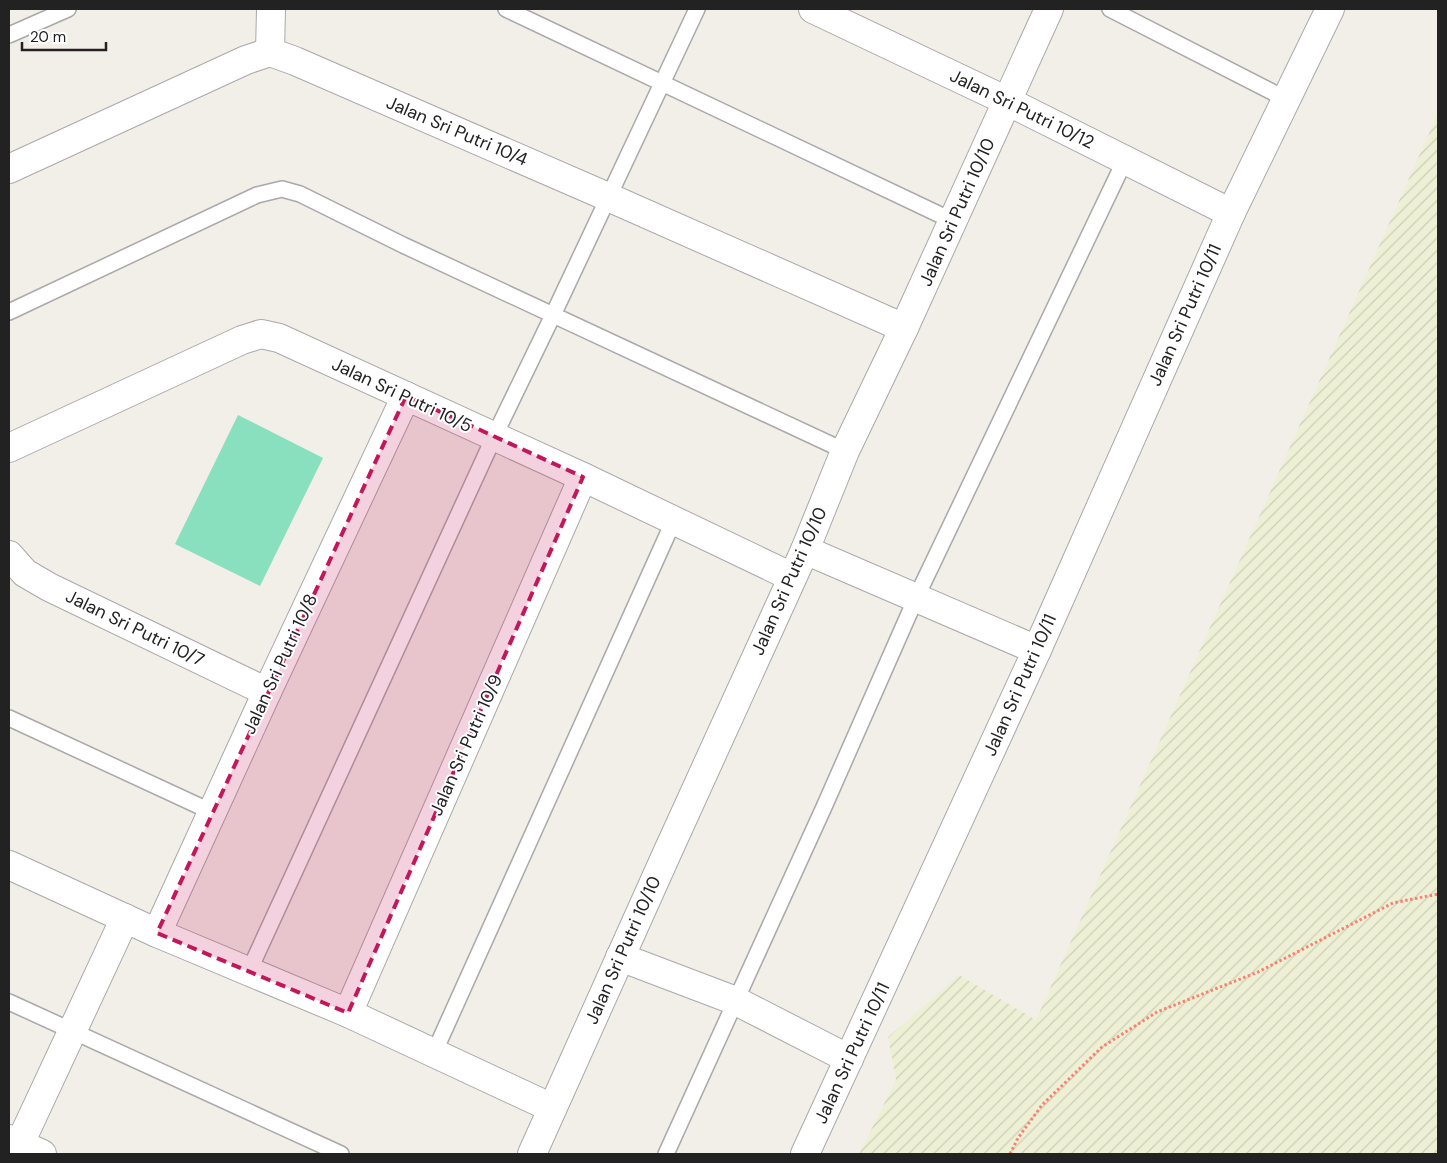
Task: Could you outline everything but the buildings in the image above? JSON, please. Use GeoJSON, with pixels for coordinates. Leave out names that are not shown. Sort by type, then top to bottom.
{"type":"FeatureCollection","features":[{"type":"Feature","properties":{"kind":"street"},"geometry":{"type":"LineString","coordinates":[[9,169],[246,60],[270,52],[271,9]]}},
{"type":"Feature","properties":{"kind":"street","name":"Jalan Sri Putri 10/12"},"geometry":{"type":"LineString","coordinates":[[813,9],[1007,101],[1231,213]]}},
{"type":"Feature","properties":{"kind":"street","name":"Jalan Sri Putri 10/10"},"geometry":{"type":"LineString","coordinates":[[532,1154],[805,550],[845,451],[904,328],[1049,9]]}},
{"type":"Feature","properties":{"kind":"street","name":"Jalan Sri Putri 10/11"},"geometry":{"type":"LineString","coordinates":[[805,1154],[1037,650],[1231,213],[1330,9]]}},
{"type":"Feature","properties":{"kind":"street","name":"Jalan Sri Putri 10/4"},"geometry":{"type":"LineString","coordinates":[[270,52],[295,61],[608,197],[904,328]]}},
{"type":"Feature","properties":{"kind":"street","name":"Jalan Sri Putri 10/5"},"geometry":{"type":"LineString","coordinates":[[9,448],[242,340],[261,334],[279,338],[406,396],[583,477],[792,577]]}},
{"type":"Feature","properties":{"kind":"street","name":"Jalan Sri Putri 10/8"},"geometry":{"type":"LineString","coordinates":[[157,933],[267,692],[406,396]]}},
{"type":"Feature","properties":{"kind":"street","name":"Jalan Sri Putri 10/9"},"geometry":{"type":"LineString","coordinates":[[348,1013],[583,477]]}},
{"type":"Feature","properties":{"kind":"street"},"geometry":{"type":"LineString","coordinates":[[805,550],[1037,650]]}},
{"type":"Feature","properties":{"kind":"street","name":"Jalan Sri Putri 10/7"},"geometry":{"type":"LineString","coordinates":[[9,555],[25,573],[49,587],[267,692]]}},
{"type":"Feature","properties":{"kind":"street"},"geometry":{"type":"LineString","coordinates":[[9,865],[157,933],[348,1013],[552,1108]]}},
{"type":"Feature","properties":{"kind":"street"},"geometry":{"type":"LineString","coordinates":[[21,1148],[125,918]]}},
{"type":"Feature","properties":{"kind":"street"},"geometry":{"type":"LineString","coordinates":[[620,957],[736,1001],[849,1059]]}},
{"type":"Feature","properties":{"kind":"lane"},"geometry":{"type":"LineString","coordinates":[[9,35],[68,9]]}},
{"type":"Feature","properties":{"kind":"lane"},"geometry":{"type":"LineString","coordinates":[[506,9],[953,221]]}},
{"type":"Feature","properties":{"kind":"lane"},"geometry":{"type":"LineString","coordinates":[[249,971],[494,437],[554,315],[697,9]]}},
{"type":"Feature","properties":{"kind":"lane"},"geometry":{"type":"LineString","coordinates":[[1110,9],[1286,99]]}},
{"type":"Feature","properties":{"kind":"lane"},"geometry":{"type":"LineString","coordinates":[[666,1154],[824,807],[916,598],[1124,160]]}},
{"type":"Feature","properties":{"kind":"lane"},"geometry":{"type":"LineString","coordinates":[[9,312],[257,195],[282,189],[300,194],[403,245],[845,451]]}},
{"type":"Feature","properties":{"kind":"lane"},"geometry":{"type":"LineString","coordinates":[[434,1053],[674,520]]}},
{"type":"Feature","properties":{"kind":"lane"},"geometry":{"type":"LineString","coordinates":[[9,718],[212,812]]}},
{"type":"Feature","properties":{"kind":"lane"},"geometry":{"type":"LineString","coordinates":[[9,1002],[341,1154]]}},
{"type":"Feature","properties":{"kind":"path"},"geometry":{"type":"LineString","coordinates":[[1010,1154],[1018,1138],[1042,1105],[1102,1047],[1157,1012],[1258,972],[1393,903],[1438,894]]}},
{"type":"Feature","properties":{"kind":"highlighted area"},"geometry":{"type":"Polygon","coordinates":[[[406,396],[583,477],[348,1013],[157,933],[406,396]]]}},
{"type":"Feature","properties":{"kind":"green space"},"geometry":{"type":"Polygon","coordinates":[[[1438,113],[1438,1154],[859,1154],[896,1080],[888,1037],[959,975],[1036,1020],[1438,113]]]}},
{"type":"Feature","properties":{"kind":"green space"},"geometry":{"type":"Polygon","coordinates":[[[238,415],[323,458],[260,586],[175,544],[238,415]]]}}]}
